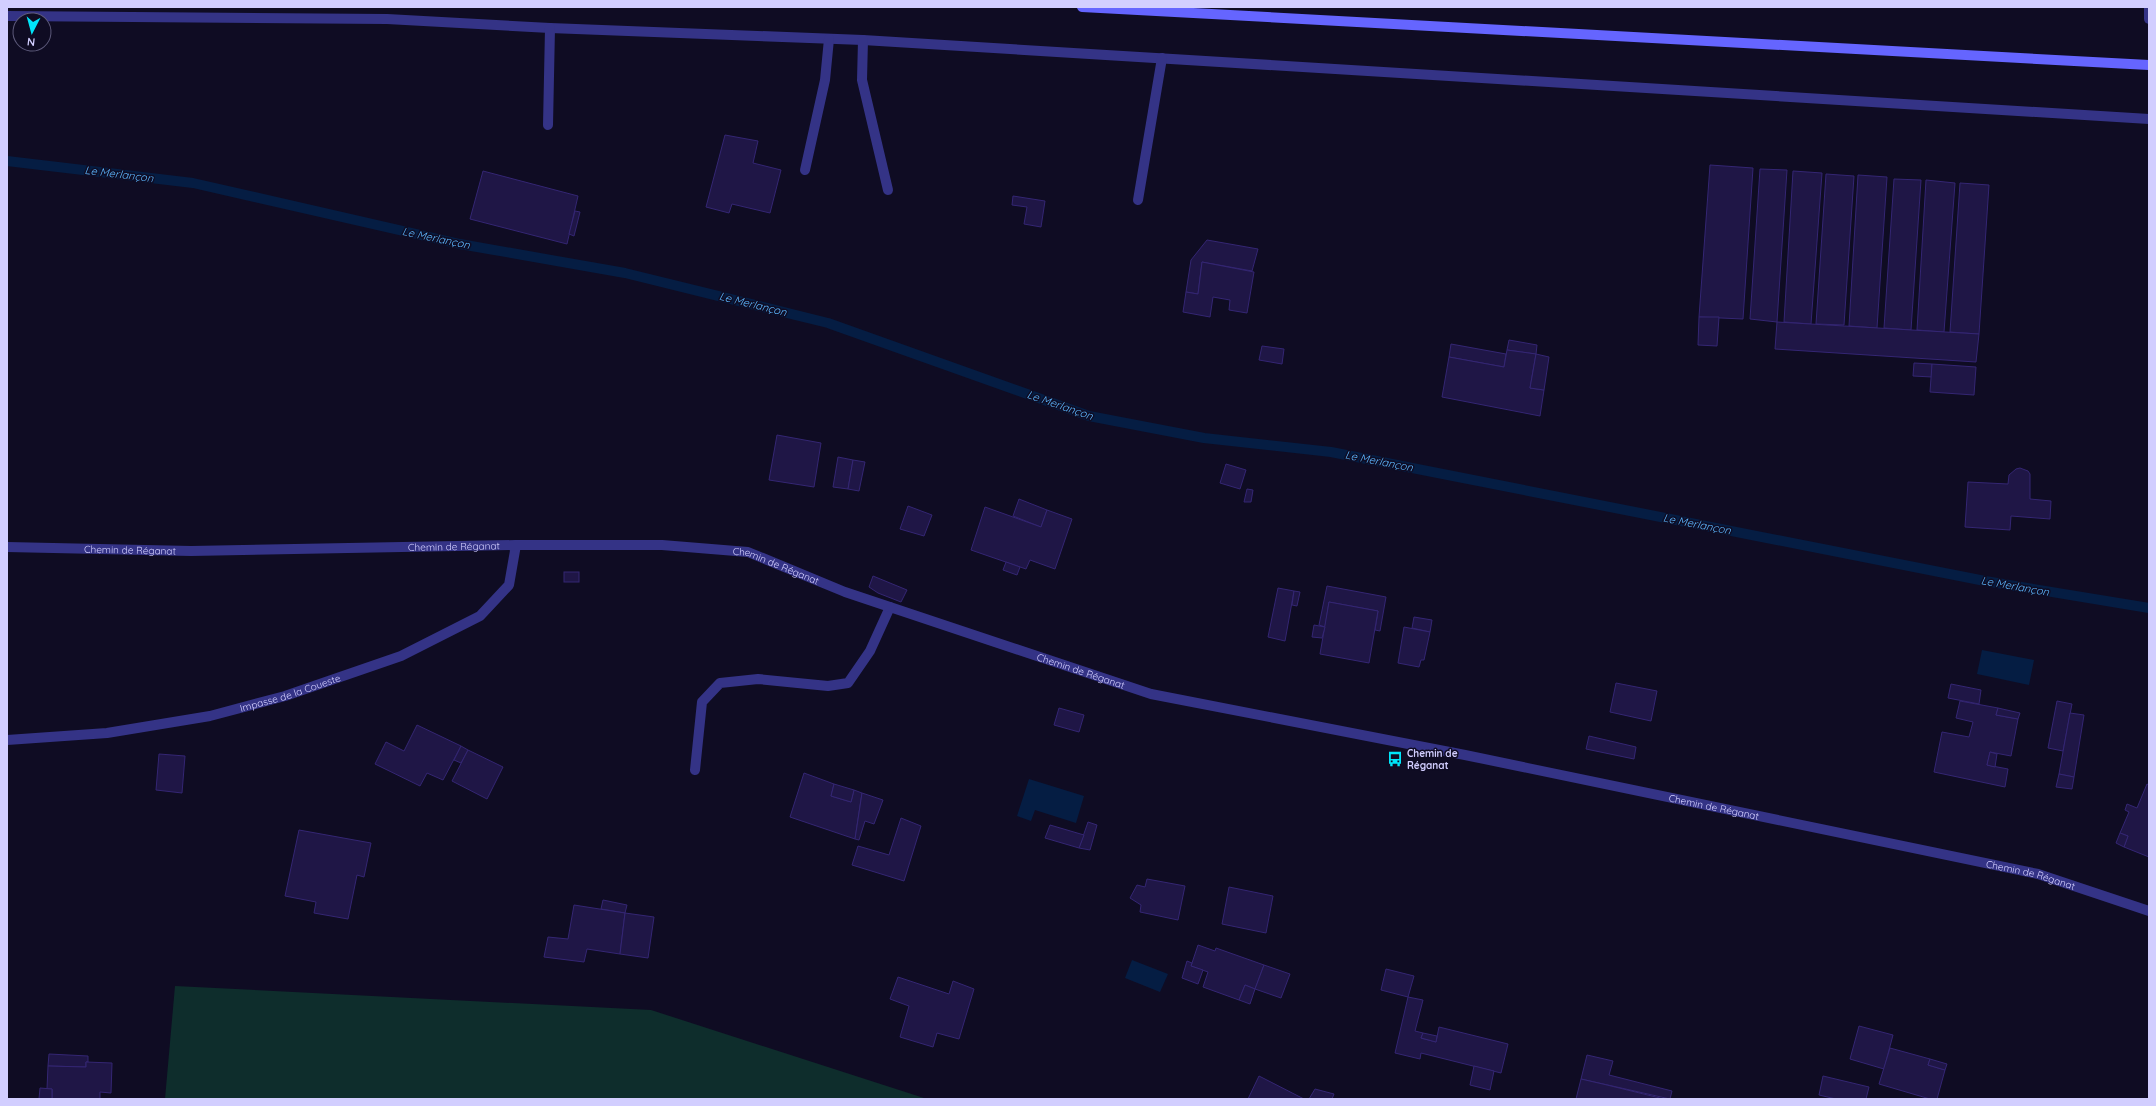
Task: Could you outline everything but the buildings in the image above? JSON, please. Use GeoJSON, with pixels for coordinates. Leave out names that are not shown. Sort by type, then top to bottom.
{"type":"FeatureCollection","features":[{"type":"Feature","properties":{"kind":"main road"},"geometry":{"type":"LineString","coordinates":[[1082,7],[2149,65]]}},
{"type":"Feature","properties":{"kind":"street"},"geometry":{"type":"LineString","coordinates":[[2149,7],[2149,19]]}},
{"type":"Feature","properties":{"kind":"street"},"geometry":{"type":"LineString","coordinates":[[7,16],[387,19],[550,28],[863,40],[2149,119]]}},
{"type":"Feature","properties":{"kind":"street"},"geometry":{"type":"LineString","coordinates":[[548,125],[550,28]]}},
{"type":"Feature","properties":{"kind":"street"},"geometry":{"type":"LineString","coordinates":[[805,170],[824,80],[829,39]]}},
{"type":"Feature","properties":{"kind":"street"},"geometry":{"type":"LineString","coordinates":[[863,40],[862,80],[888,190]]}},
{"type":"Feature","properties":{"kind":"street"},"geometry":{"type":"LineString","coordinates":[[1138,200],[1162,58]]}},
{"type":"Feature","properties":{"kind":"street","name":"Chemin de Réganat"},"geometry":{"type":"LineString","coordinates":[[7,547],[191,551],[516,545],[662,545],[748,552],[845,592],[1151,694],[1465,755],[2038,874],[2149,910]]}},
{"type":"Feature","properties":{"kind":"street","name":"Impasse de la Coueste"},"geometry":{"type":"LineString","coordinates":[[7,740],[107,733],[210,716],[285,696],[401,656],[480,616],[509,585],[516,545]]}},
{"type":"Feature","properties":{"kind":"street"},"geometry":{"type":"LineString","coordinates":[[695,770],[702,702],[720,684],[758,679],[828,686],[848,682],[870,651],[890,607]]}},
{"type":"Feature","properties":{"kind":"green space"},"geometry":{"type":"Polygon","coordinates":[[[175,986],[651,1010],[927,1099],[165,1099],[175,986]]]}},
{"type":"Feature","properties":{"kind":"water"},"geometry":{"type":"Polygon","coordinates":[[[1982,650],[2034,660],[2029,685],[1977,674],[1982,650]]]}},
{"type":"Feature","properties":{"kind":"water"},"geometry":{"type":"Polygon","coordinates":[[[1029,779],[1084,796],[1076,823],[1035,810],[1031,821],[1017,816],[1029,779]]]}},
{"type":"Feature","properties":{"kind":"water"},"geometry":{"type":"Polygon","coordinates":[[[1132,960],[1168,974],[1160,992],[1125,978],[1132,960]]]}},
{"type":"Feature","properties":{"kind":"waterway","name":"Le Merlançon"},"geometry":{"type":"LineString","coordinates":[[7,161],[193,183],[460,244],[625,273],[828,323],[1089,416],[1204,438],[1331,452],[1985,581],[2149,608]]}},
{"type":"Feature","properties":{"kind":"place","name":"Chemin de Réganat"},"geometry":{"type":"Point","coordinates":[1395,759]}}]}
